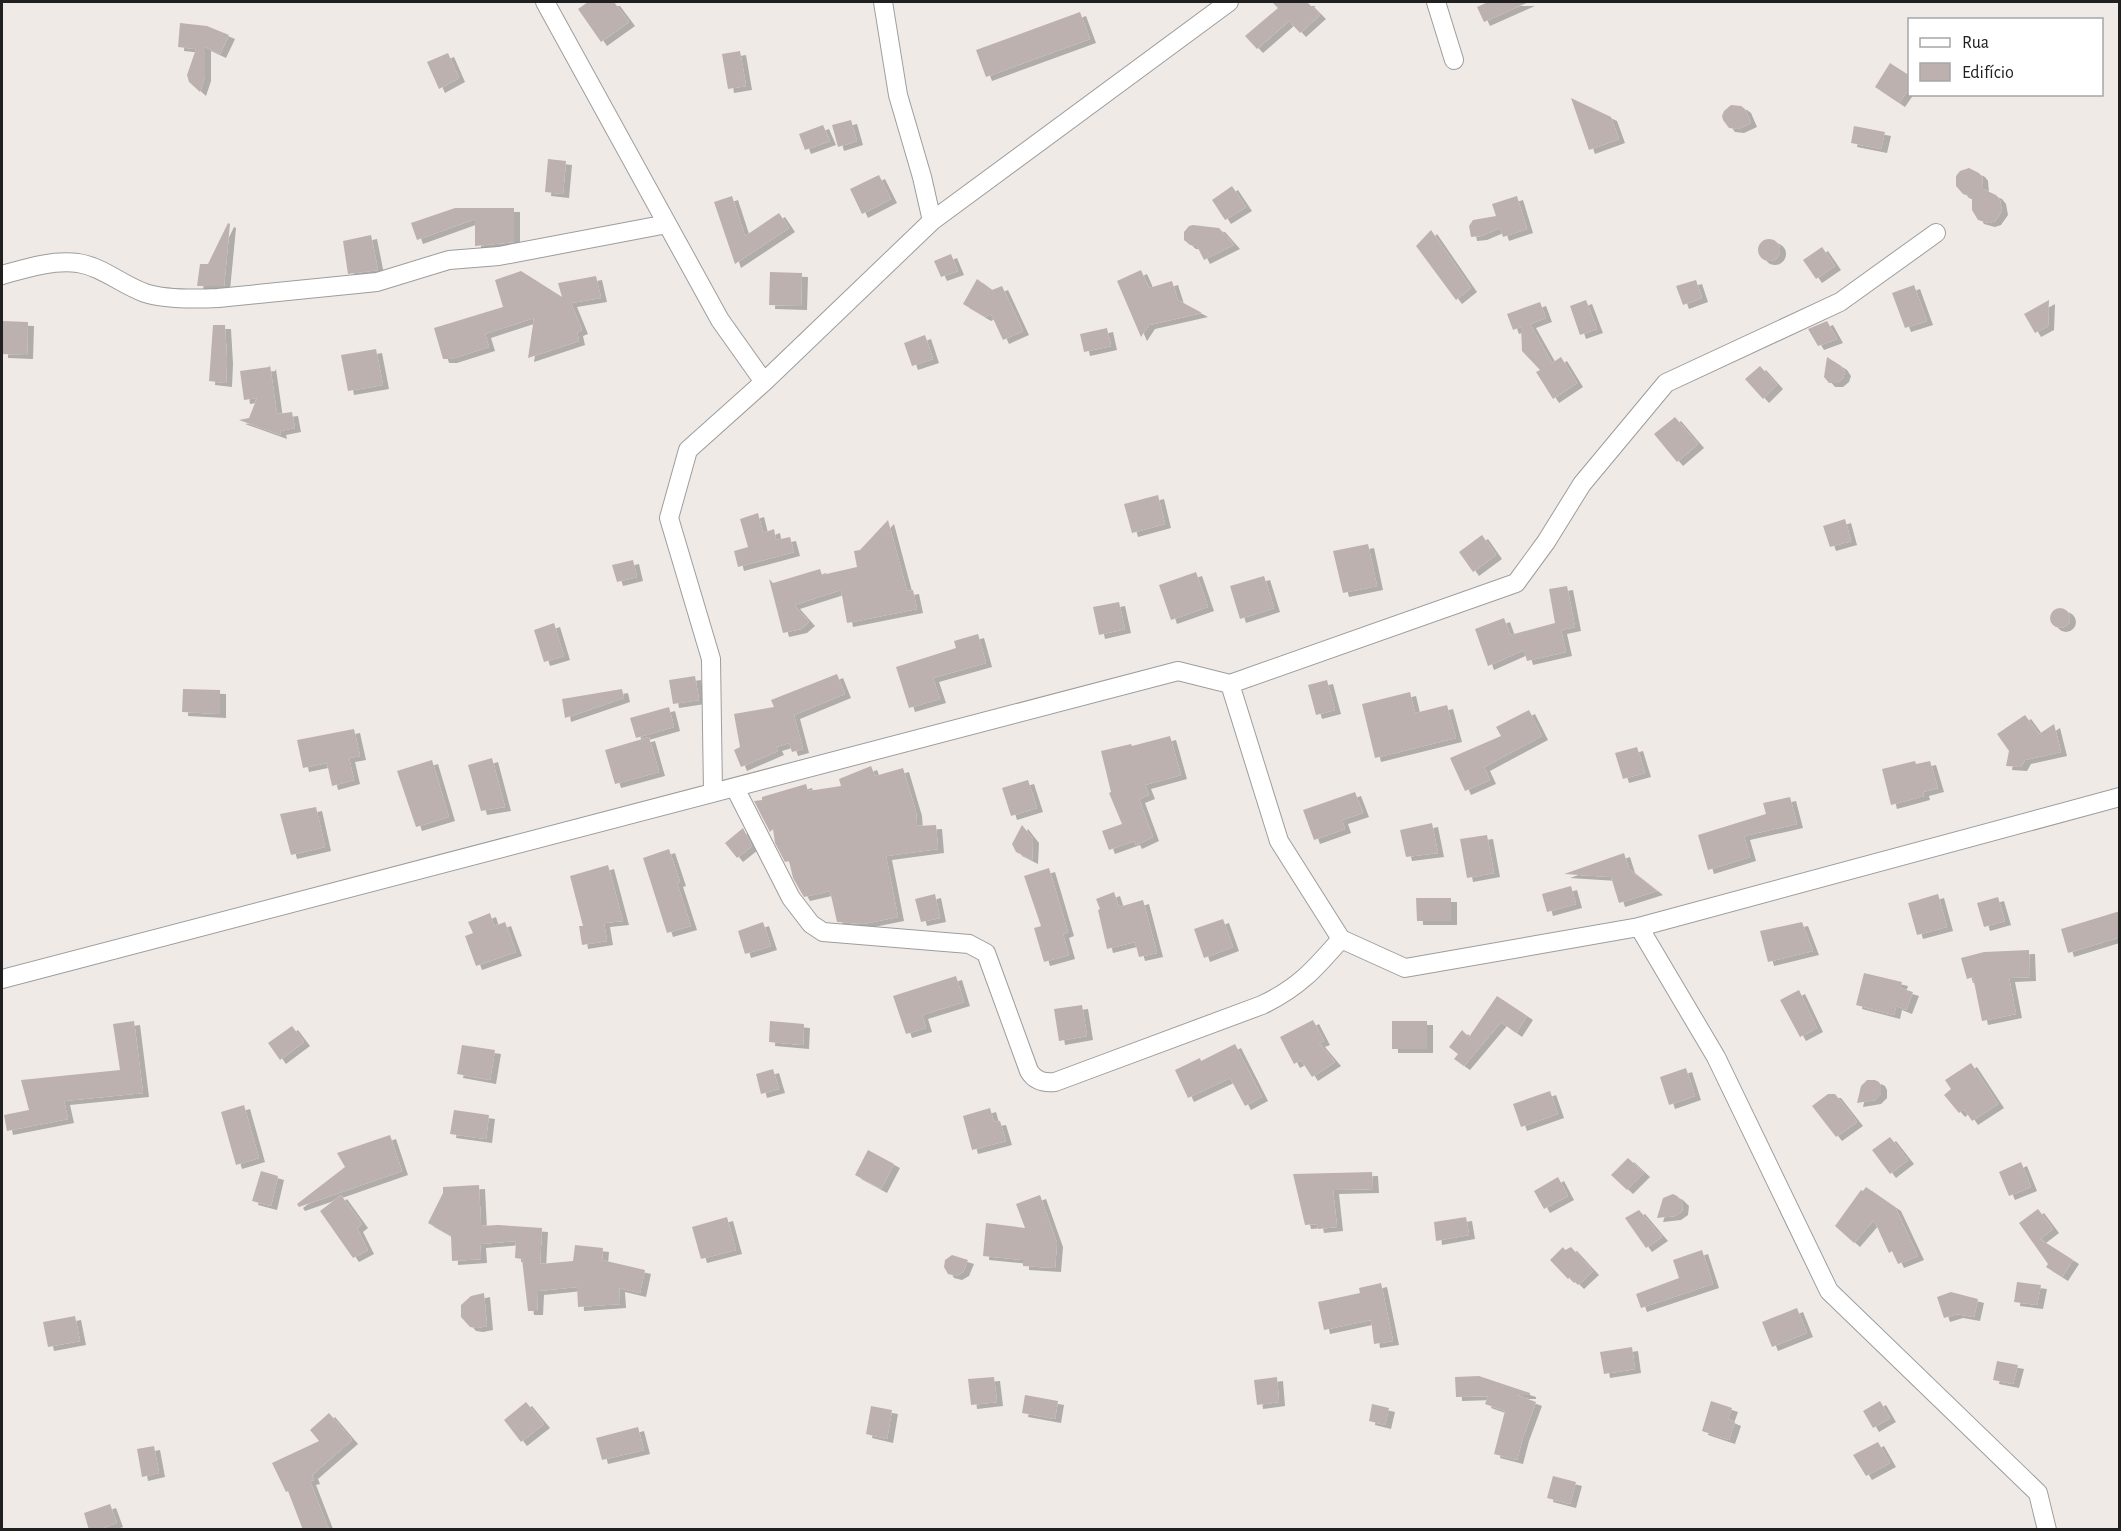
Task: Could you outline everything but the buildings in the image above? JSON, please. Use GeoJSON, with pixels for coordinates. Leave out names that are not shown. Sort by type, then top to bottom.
{"type":"FeatureCollection","features":[{"type":"Feature","properties":{"kind":"street"},"geometry":{"type":"LineString","coordinates":[[545,2],[720,320],[764,382]]}},
{"type":"Feature","properties":{"kind":"street"},"geometry":{"type":"LineString","coordinates":[[883,2],[898,95],[922,177],[932,221]]}},
{"type":"Feature","properties":{"kind":"street"},"geometry":{"type":"LineString","coordinates":[[713,792],[711,659],[669,518],[688,450],[764,382],[932,221],[1229,2]]}},
{"type":"Feature","properties":{"kind":"street"},"geometry":{"type":"LineString","coordinates":[[1436,2],[1454,60]]}},
{"type":"Feature","properties":{"kind":"street"},"geometry":{"type":"LineString","coordinates":[[2,275],[49,262],[79,263],[100,270],[146,293],[197,299],[218,298],[377,282],[449,260],[499,256],[667,224]]}},
{"type":"Feature","properties":{"kind":"street"},"geometry":{"type":"LineString","coordinates":[[2,979],[1178,671],[1230,684],[1516,583],[1546,543],[1582,484],[1666,383],[1840,302],[1936,233]]}},
{"type":"Feature","properties":{"kind":"street"},"geometry":{"type":"LineString","coordinates":[[1230,684],[1279,842],[1341,939],[1404,968],[1639,927],[2120,797]]}},
{"type":"Feature","properties":{"kind":"street"},"geometry":{"type":"LineString","coordinates":[[735,788],[791,898],[811,924],[823,932],[969,944],[986,953],[1029,1071],[1033,1077],[1046,1083],[1066,1078],[1262,1005],[1283,994],[1308,976],[1341,939]]}},
{"type":"Feature","properties":{"kind":"street"},"geometry":{"type":"LineString","coordinates":[[1639,927],[1716,1057],[1829,1291],[2038,1493],[2047,1530]]}}]}
